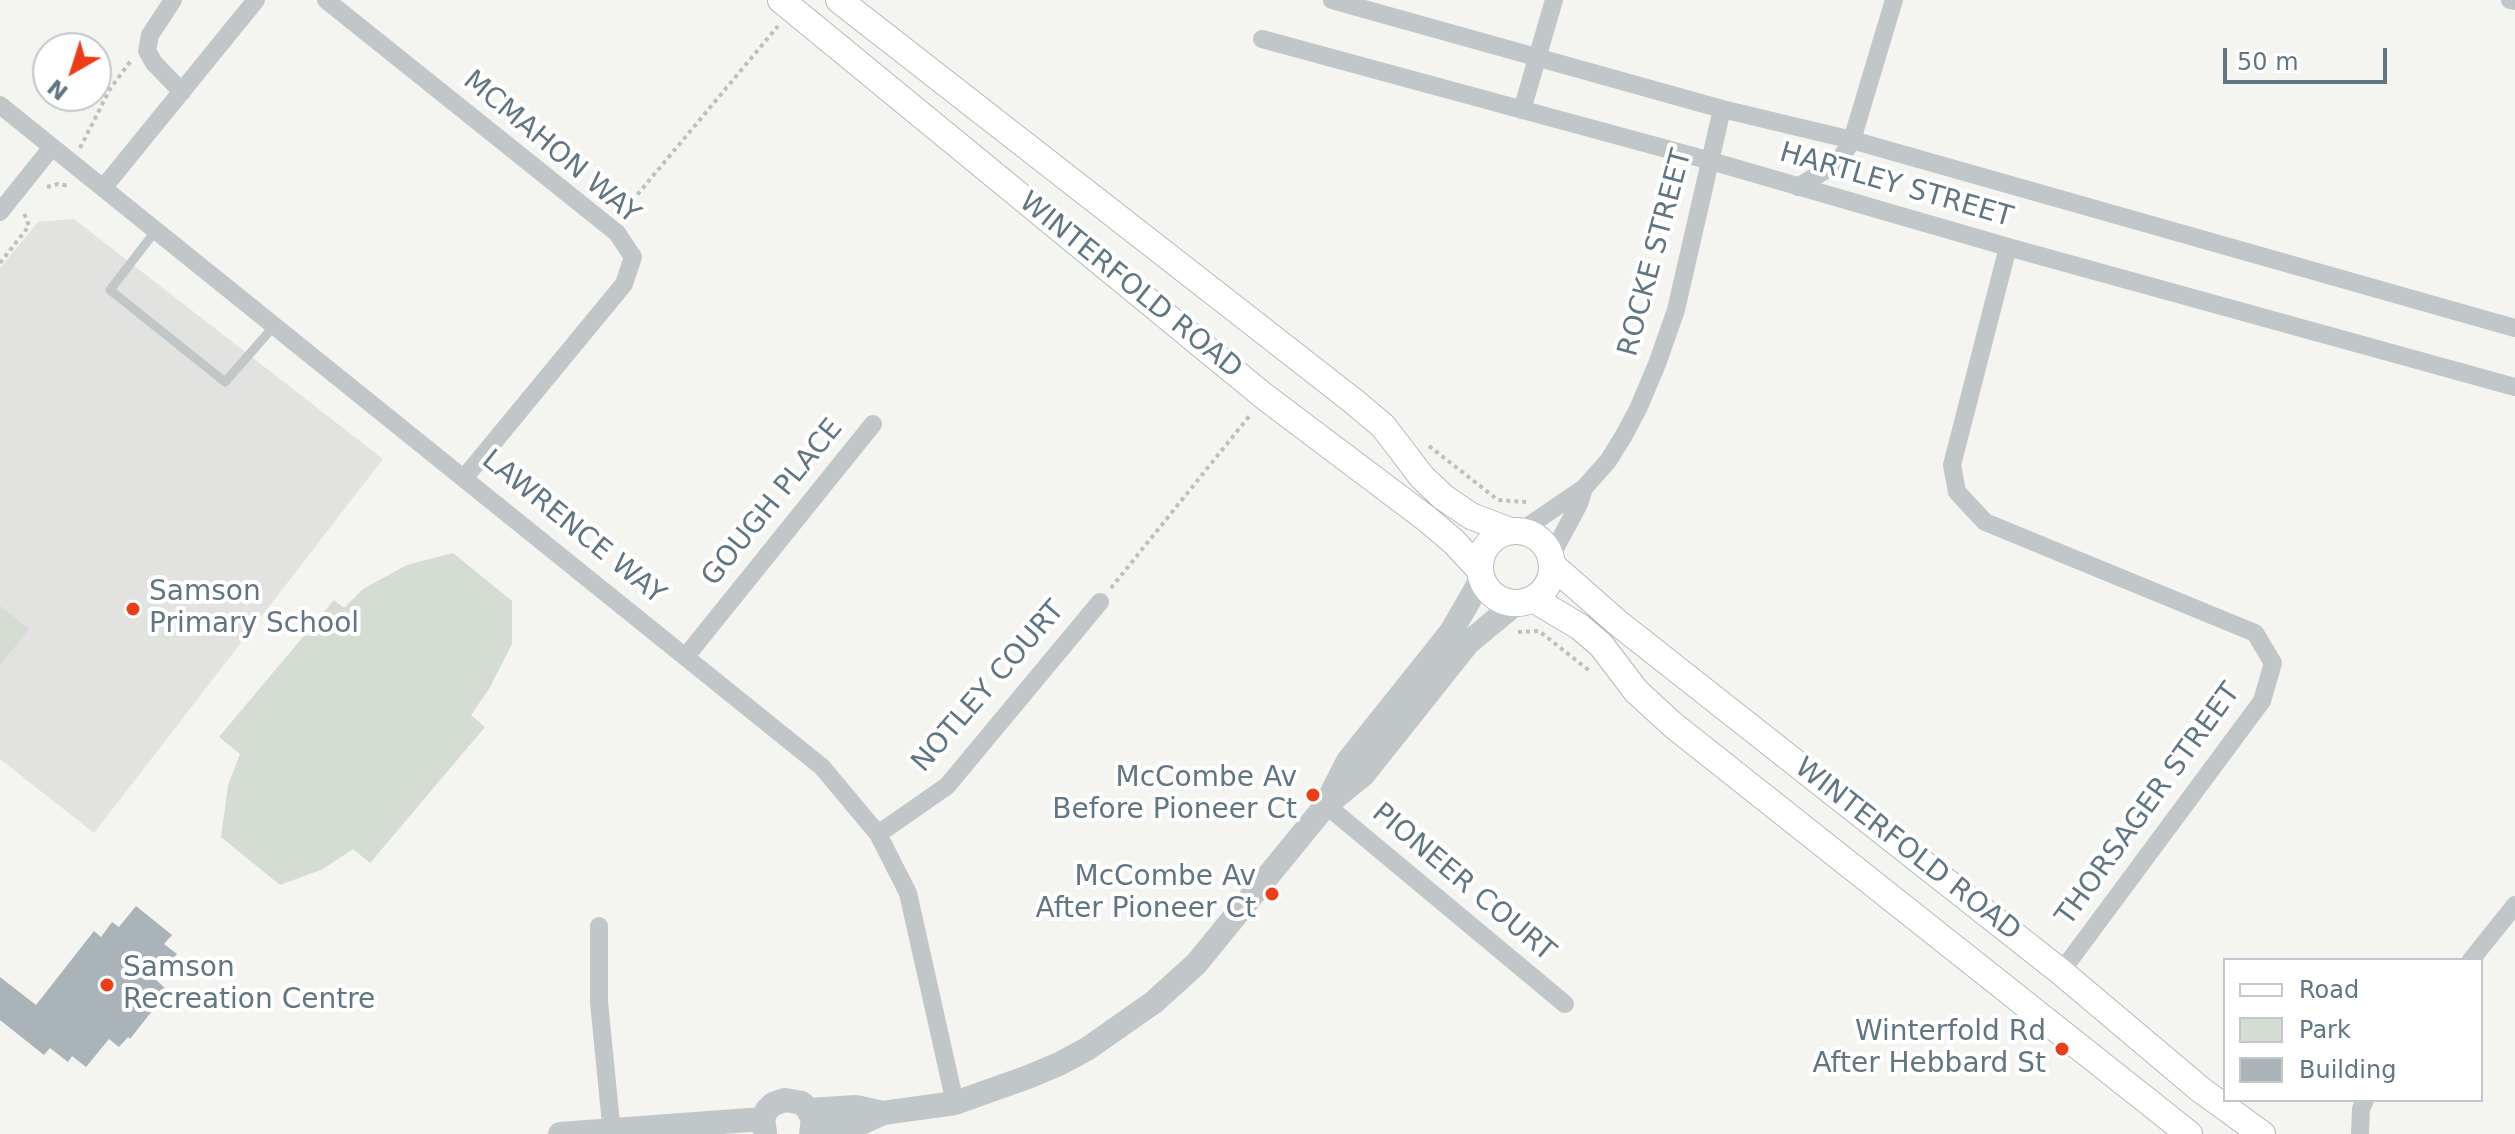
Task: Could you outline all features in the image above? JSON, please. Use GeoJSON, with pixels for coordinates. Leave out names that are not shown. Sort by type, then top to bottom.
{"type":"FeatureCollection","features":[{"type":"Feature","properties":{"kind":"main road","name":"WINTERFOLD ROAD"},"geometry":{"type":"LineString","coordinates":[[839,0],[1352,400],[1383,426],[1422,477],[1443,497],[1471,516],[1516,531]]}},
{"type":"Feature","properties":{"kind":"main road","name":"WINTERFOLD ROAD"},"geometry":{"type":"LineString","coordinates":[[787,4],[1265,397],[1427,519],[1454,542],[1480,575]]}},
{"type":"Feature","properties":{"kind":"main road"},"geometry":{"type":"LineString","coordinates":[[1516,531],[1531,534],[1540,540],[1552,560],[1549,583],[1525,602],[1495,597],[1480,575],[1484,548],[1500,534],[1516,531]]}},
{"type":"Feature","properties":{"kind":"main road","name":"WINTERFOLD ROAD"},"geometry":{"type":"LineString","coordinates":[[1552,560],[1618,623],[2061,972],[2201,1090],[2262,1134]]}},
{"type":"Feature","properties":{"kind":"main road","name":"WINTERFOLD ROAD"},"geometry":{"type":"LineString","coordinates":[[1525,602],[1580,627],[1601,645],[1636,691],[1673,725],[2177,1130]]}},
{"type":"Feature","properties":{"kind":"street"},"geometry":{"type":"LineString","coordinates":[[173,0],[150,35],[147,51],[154,63],[182,92]]}},
{"type":"Feature","properties":{"kind":"street"},"geometry":{"type":"LineString","coordinates":[[104,187],[256,0]]}},
{"type":"Feature","properties":{"kind":"street","name":"MCMAHON WAY"},"geometry":{"type":"LineString","coordinates":[[326,0],[610,227],[633,257],[624,284],[465,477]]}},
{"type":"Feature","properties":{"kind":"street","name":"HARTLEY STREET"},"geometry":{"type":"LineString","coordinates":[[1332,0],[1722,109],[1852,140],[2515,328]]}},
{"type":"Feature","properties":{"kind":"street"},"geometry":{"type":"LineString","coordinates":[[1522,110],[1554,0]]}},
{"type":"Feature","properties":{"kind":"street"},"geometry":{"type":"LineString","coordinates":[[1798,187],[1834,165],[1852,140],[1894,0]]}},
{"type":"Feature","properties":{"kind":"street","name":"HARTLEY STREET"},"geometry":{"type":"LineString","coordinates":[[1262,39],[1711,161],[2008,247],[2515,387]]}},
{"type":"Feature","properties":{"kind":"street","name":"LAWRENCE WAY"},"geometry":{"type":"LineString","coordinates":[[0,105],[687,655],[822,767],[878,834],[908,893],[955,1103]]}},
{"type":"Feature","properties":{"kind":"street","name":"ROCKE STREET"},"geometry":{"type":"LineString","coordinates":[[1516,531],[1584,488],[1608,461],[1623,437],[1657,364],[1676,310],[1722,109]]}},
{"type":"Feature","properties":{"kind":"street"},"geometry":{"type":"LineString","coordinates":[[0,212],[52,147]]}},
{"type":"Feature","properties":{"kind":"street","name":"THORSAGER STREET"},"geometry":{"type":"LineString","coordinates":[[2008,247],[1952,465],[1957,492],[1985,522],[2255,633],[2273,663],[2262,701],[2061,972]]}},
{"type":"Feature","properties":{"kind":"street","name":"GOUGH PLACE"},"geometry":{"type":"LineString","coordinates":[[687,655],[873,424]]}},
{"type":"Feature","properties":{"kind":"street","name":"ROCKE STREET"},"geometry":{"type":"LineString","coordinates":[[1552,560],[1584,488]]}},
{"type":"Feature","properties":{"kind":"street"},"geometry":{"type":"LineString","coordinates":[[1326,805],[1348,761],[1451,632],[1480,575]]}},
{"type":"Feature","properties":{"kind":"street","name":"NOTLEY COURT"},"geometry":{"type":"LineString","coordinates":[[878,834],[947,786],[1100,602]]}},
{"type":"Feature","properties":{"kind":"street"},"geometry":{"type":"LineString","coordinates":[[822,1134],[857,1125],[883,1113],[955,1103],[1059,1064],[1111,1033],[1164,994],[1196,964],[1326,805],[1363,775],[1468,643],[1525,602]]}},
{"type":"Feature","properties":{"kind":"street","name":"PIONEER COURT"},"geometry":{"type":"LineString","coordinates":[[1326,805],[1565,1004]]}},
{"type":"Feature","properties":{"kind":"street"},"geometry":{"type":"LineString","coordinates":[[2473,958],[2515,905]]}},
{"type":"Feature","properties":{"kind":"street"},"geometry":{"type":"LineString","coordinates":[[599,926],[599,1002],[612,1131]]}},
{"type":"Feature","properties":{"kind":"street"},"geometry":{"type":"LineString","coordinates":[[560,1134],[764,1126],[773,1104],[785,1100],[802,1103],[810,1122],[856,1107],[883,1113]]}},
{"type":"Feature","properties":{"kind":"street"},"geometry":{"type":"LineString","coordinates":[[2360,1134],[2364,1102]]}},
{"type":"Feature","properties":{"kind":"lane"},"geometry":{"type":"LineString","coordinates":[[157,229],[110,290],[144,318],[225,382],[275,325]]}},
{"type":"Feature","properties":{"kind":"path"},"geometry":{"type":"LineString","coordinates":[[610,227],[787,4]]}},
{"type":"Feature","properties":{"kind":"path"},"geometry":{"type":"LineString","coordinates":[[1100,602],[1265,397]]}},
{"type":"Feature","properties":{"kind":"path"},"geometry":{"type":"LineString","coordinates":[[1423,441],[1498,500],[1537,503]]}},
{"type":"Feature","properties":{"kind":"shaded area","name":"Samson Primary School"},"geometry":{"type":"Polygon","coordinates":[[[74,219],[383,459],[94,833],[0,759],[0,268],[38,222],[74,219]]]}},
{"type":"Feature","properties":{"kind":"green space"},"geometry":{"type":"Polygon","coordinates":[[[453,553],[512,601],[512,644],[489,689],[471,715],[485,727],[370,863],[353,849],[323,869],[280,885],[221,837],[228,786],[240,754],[219,737],[334,600],[344,608],[363,589],[407,565],[453,553]]]}},
{"type":"Feature","properties":{"kind":"green space"},"geometry":{"type":"Polygon","coordinates":[[[0,606],[29,629],[0,665],[0,606]]]}},
{"type":"Feature","properties":{"kind":"building","name":"Samson Recreation Centre"},"geometry":{"type":"Polygon","coordinates":[[[136,906],[172,935],[164,944],[177,954],[156,980],[166,989],[159,1002],[130,1039],[128,1037],[119,1047],[109,1039],[86,1067],[72,1056],[68,1062],[50,1048],[44,1055],[0,1020],[0,977],[36,1005],[94,931],[101,937],[112,922],[119,927],[136,906]]]}},
{"type":"Feature","properties":{"kind":"place","name":"Samson Primary School"},"geometry":{"type":"Point","coordinates":[133,609]}},
{"type":"Feature","properties":{"kind":"place","name":"McCombe Av Before Pioneer Ct"},"geometry":{"type":"Point","coordinates":[1313,795]}},
{"type":"Feature","properties":{"kind":"place","name":"McCombe Av After Pioneer Ct"},"geometry":{"type":"Point","coordinates":[1272,894]}},
{"type":"Feature","properties":{"kind":"place","name":"Samson Recreation Centre"},"geometry":{"type":"Point","coordinates":[107,985]}},
{"type":"Feature","properties":{"kind":"place","name":"Winterfold Rd After Hebbard St"},"geometry":{"type":"Point","coordinates":[2062,1049]}}]}
